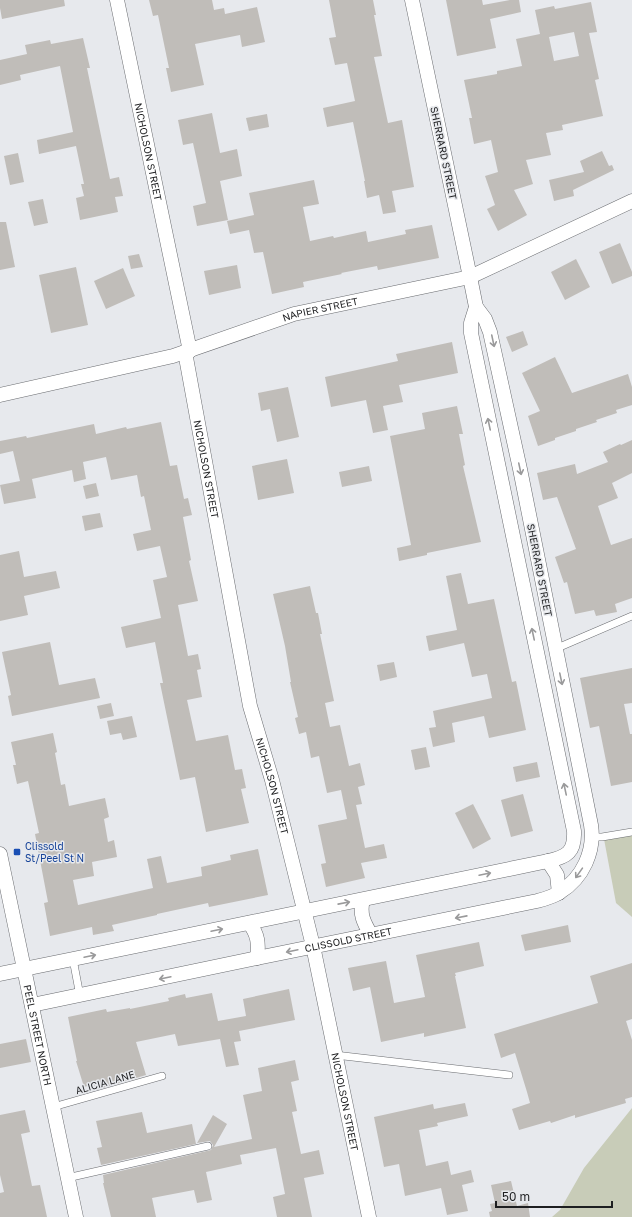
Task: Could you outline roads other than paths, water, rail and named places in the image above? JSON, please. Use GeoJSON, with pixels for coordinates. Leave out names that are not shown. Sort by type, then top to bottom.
{"type":"FeatureCollection","features":[{"type":"Feature","properties":{"kind":"street","name":"NICHOLSON STREET"},"geometry":{"type":"LineString","coordinates":[[117,0],[187,352],[250,706],[272,780],[313,946],[369,1217]]}},
{"type":"Feature","properties":{"kind":"street","name":"SHERRARD STREET"},"geometry":{"type":"LineString","coordinates":[[412,0],[476,307],[485,319],[490,332],[520,469],[588,810],[592,838]]}},
{"type":"Feature","properties":{"kind":"street","name":"NAPIER STREET"},"geometry":{"type":"LineString","coordinates":[[0,395],[163,359],[294,314],[470,277],[632,201]]}},
{"type":"Feature","properties":{"kind":"street","name":"SHERRARD STREET"},"geometry":{"type":"LineString","coordinates":[[476,307],[471,322],[471,333],[574,831],[574,841]]}},
{"type":"Feature","properties":{"kind":"street"},"geometry":{"type":"LineString","coordinates":[[570,814],[588,810]]}},
{"type":"Feature","properties":{"kind":"street"},"geometry":{"type":"LineString","coordinates":[[0,974],[548,861],[563,857],[567,854],[574,841],[592,838]]}},
{"type":"Feature","properties":{"kind":"street","name":"CLISSOLD STREET"},"geometry":{"type":"LineString","coordinates":[[32,1006],[313,946],[536,901],[560,893],[573,882],[584,866],[591,850],[592,838]]}},
{"type":"Feature","properties":{"kind":"street","name":"PEEL STREET NORTH"},"geometry":{"type":"LineString","coordinates":[[0,854],[76,1217]]}},
{"type":"Feature","properties":{"kind":"street"},"geometry":{"type":"LineString","coordinates":[[548,861],[557,875],[560,893]]}},
{"type":"Feature","properties":{"kind":"street"},"geometry":{"type":"LineString","coordinates":[[363,900],[361,909],[362,918],[371,935]]}},
{"type":"Feature","properties":{"kind":"street"},"geometry":{"type":"LineString","coordinates":[[249,923],[258,939],[259,945],[257,958]]}},
{"type":"Feature","properties":{"kind":"lane"},"geometry":{"type":"LineString","coordinates":[[555,649],[632,616]]}},
{"type":"Feature","properties":{"kind":"lane"},"geometry":{"type":"LineString","coordinates":[[592,838],[632,832]]}},
{"type":"Feature","properties":{"kind":"lane"},"geometry":{"type":"LineString","coordinates":[[73,960],[80,996]]}},
{"type":"Feature","properties":{"kind":"lane"},"geometry":{"type":"LineString","coordinates":[[335,1055],[509,1075]]}},
{"type":"Feature","properties":{"kind":"lane","name":"ALICIA LANE"},"geometry":{"type":"LineString","coordinates":[[53,1107],[162,1076]]}},
{"type":"Feature","properties":{"kind":"lane"},"geometry":{"type":"LineString","coordinates":[[68,1178],[208,1146]]}},
{"type":"Feature","properties":{"kind":"place","name":"Clissold St/Peel St N"},"geometry":{"type":"Point","coordinates":[17,852]}}]}
